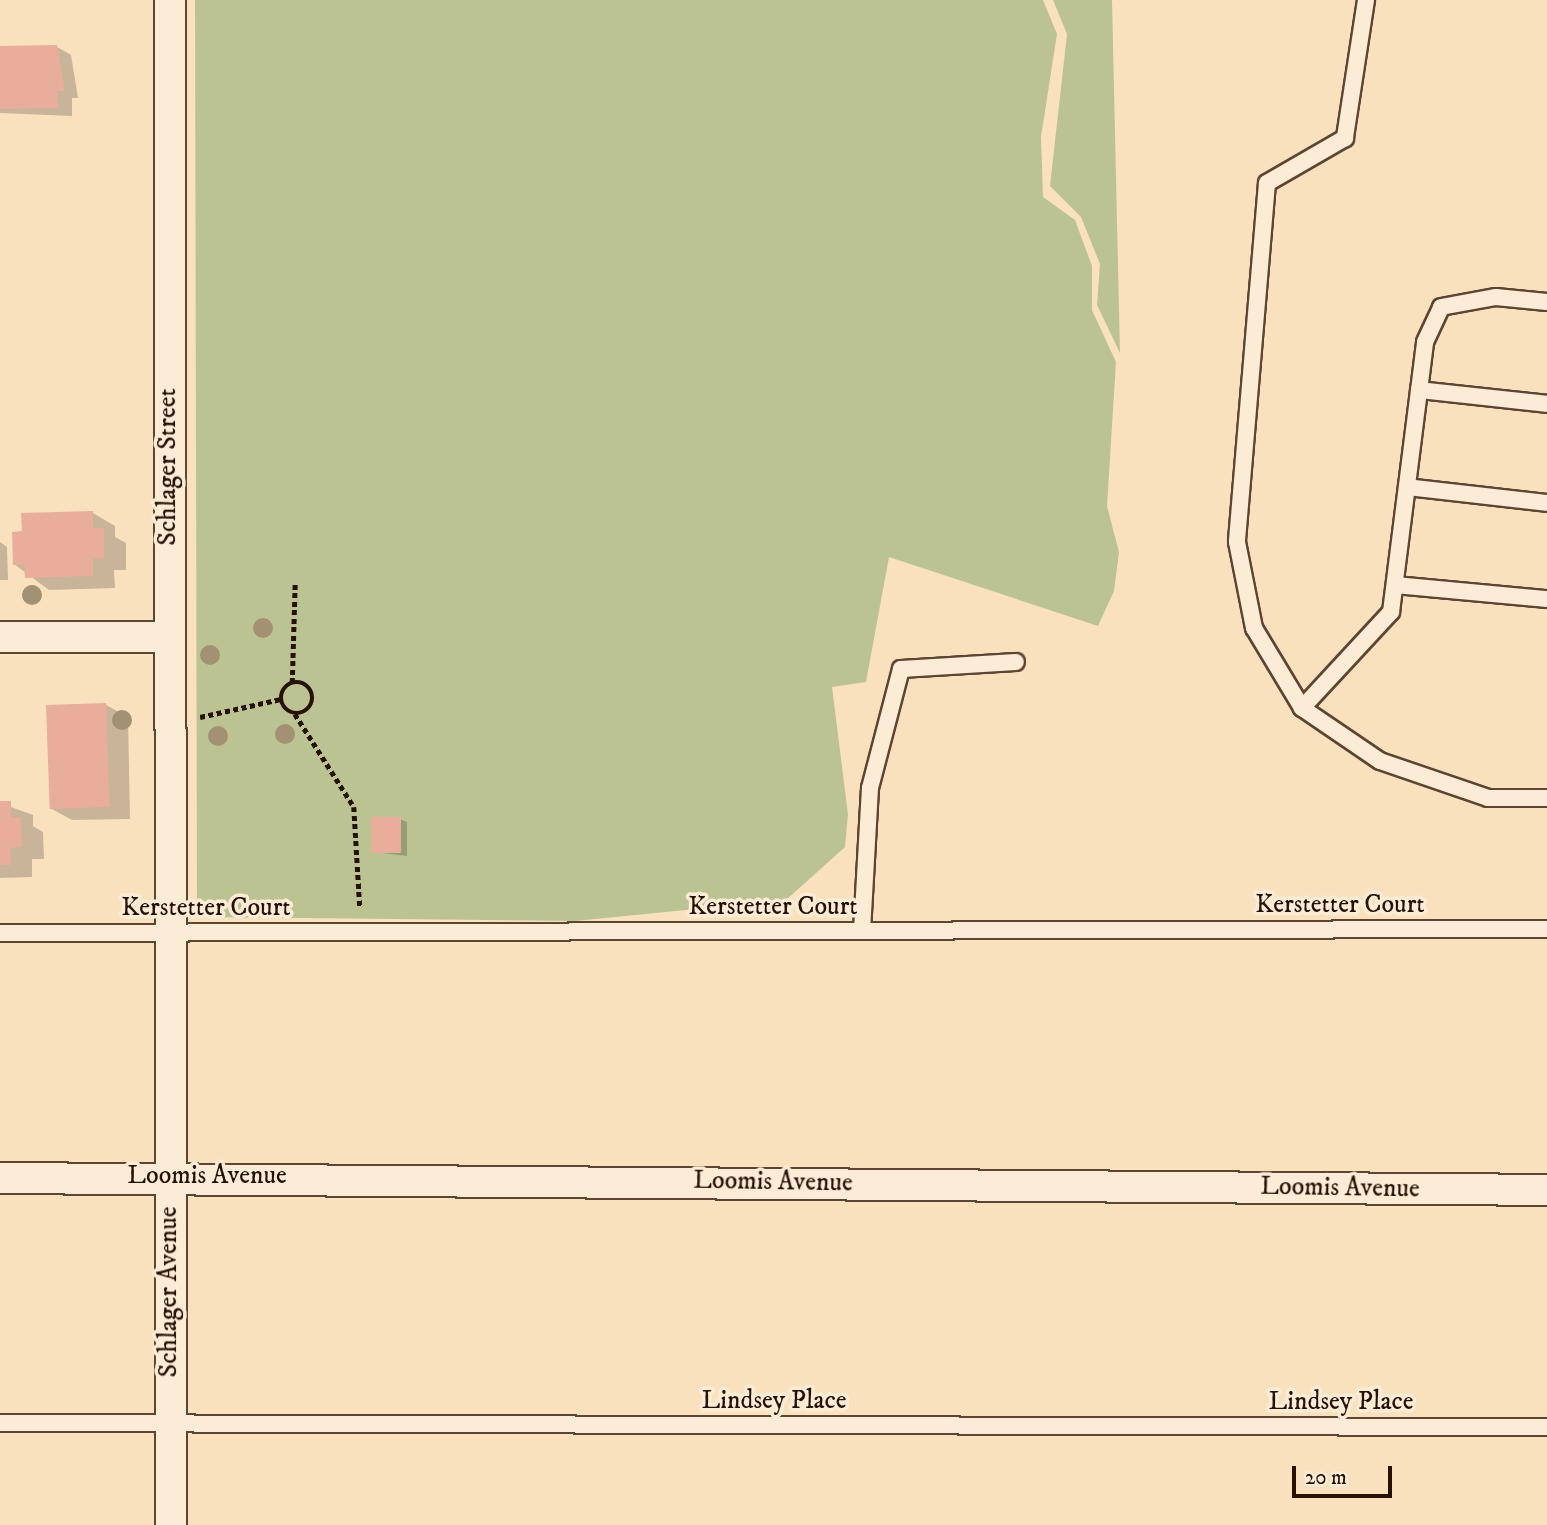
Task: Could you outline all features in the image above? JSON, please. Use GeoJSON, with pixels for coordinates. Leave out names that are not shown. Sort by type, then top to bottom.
{"type":"FeatureCollection","features":[{"type":"Feature","properties":{"kind":"street","name":"Schlager Street"},"geometry":{"type":"LineString","coordinates":[[170,0],[167,637],[170,933]]}},
{"type":"Feature","properties":{"kind":"street"},"geometry":{"type":"LineString","coordinates":[[0,637],[167,637]]}},
{"type":"Feature","properties":{"kind":"street","name":"Schlager Avenue"},"geometry":{"type":"LineString","coordinates":[[170,933],[171,1525]]}},
{"type":"Feature","properties":{"kind":"street","name":"Loomis Avenue"},"geometry":{"type":"LineString","coordinates":[[0,1178],[170,1175],[1547,1190]]}},
{"type":"Feature","properties":{"kind":"lane"},"geometry":{"type":"LineString","coordinates":[[1366,0],[1345,138],[1267,183],[1237,542],[1254,628],[1302,708],[1380,761],[1488,798],[1547,798]]}},
{"type":"Feature","properties":{"kind":"lane"},"geometry":{"type":"LineString","coordinates":[[1302,708],[1391,612],[1425,342],[1441,307],[1496,297],[1547,302]]}},
{"type":"Feature","properties":{"kind":"lane"},"geometry":{"type":"LineString","coordinates":[[1419,390],[1547,404]]}},
{"type":"Feature","properties":{"kind":"lane"},"geometry":{"type":"LineString","coordinates":[[1406,487],[1547,503]]}},
{"type":"Feature","properties":{"kind":"lane"},"geometry":{"type":"LineString","coordinates":[[1395,585],[1547,599]]}},
{"type":"Feature","properties":{"kind":"lane"},"geometry":{"type":"LineString","coordinates":[[862,931],[870,788],[901,669],[1016,662]]}},
{"type":"Feature","properties":{"kind":"lane","name":"Kerstetter Court"},"geometry":{"type":"LineString","coordinates":[[0,933],[1547,929]]}},
{"type":"Feature","properties":{"kind":"lane","name":"Lindsey Place"},"geometry":{"type":"LineString","coordinates":[[0,1423],[1547,1427]]}},
{"type":"Feature","properties":{"kind":"path"},"geometry":{"type":"LineString","coordinates":[[168,730],[281,699],[292,683],[295,583]]}},
{"type":"Feature","properties":{"kind":"path"},"geometry":{"type":"LineString","coordinates":[[292,683],[307,686],[313,695],[309,709],[295,714]]}},
{"type":"Feature","properties":{"kind":"path"},"geometry":{"type":"LineString","coordinates":[[281,699],[295,714],[354,807],[362,932]]}},
{"type":"Feature","properties":{"kind":"green space"},"geometry":{"type":"Polygon","coordinates":[[[195,0],[1043,0],[1057,34],[1041,137],[1043,197],[1075,220],[1092,266],[1092,310],[1116,362],[1107,506],[1119,552],[1114,591],[1098,626],[889,557],[866,682],[832,687],[848,814],[845,847],[786,900],[575,921],[197,917],[195,0]]]}},
{"type":"Feature","properties":{"kind":"green space"},"geometry":{"type":"Polygon","coordinates":[[[1053,0],[1112,0],[1120,353],[1097,305],[1100,264],[1081,217],[1050,186],[1067,34],[1053,0]]]}},
{"type":"Feature","properties":{"kind":"building"},"geometry":{"type":"Polygon","coordinates":[[[57,45],[65,91],[57,91],[58,108],[0,109],[0,46],[57,45]]]}},
{"type":"Feature","properties":{"kind":"building"},"geometry":{"type":"Polygon","coordinates":[[[93,511],[93,528],[104,528],[104,558],[93,559],[93,576],[25,578],[24,565],[13,565],[12,532],[22,531],[21,513],[93,511]]]}},
{"type":"Feature","properties":{"kind":"building"},"geometry":{"type":"Polygon","coordinates":[[[106,703],[110,807],[50,809],[46,705],[106,703]]]}},
{"type":"Feature","properties":{"kind":"building"},"geometry":{"type":"Polygon","coordinates":[[[0,801],[11,801],[11,818],[21,817],[22,847],[10,848],[11,865],[0,865],[0,801]]]}},
{"type":"Feature","properties":{"kind":"building"},"geometry":{"type":"Polygon","coordinates":[[[371,817],[401,817],[401,853],[371,853],[371,817]]]}}]}
